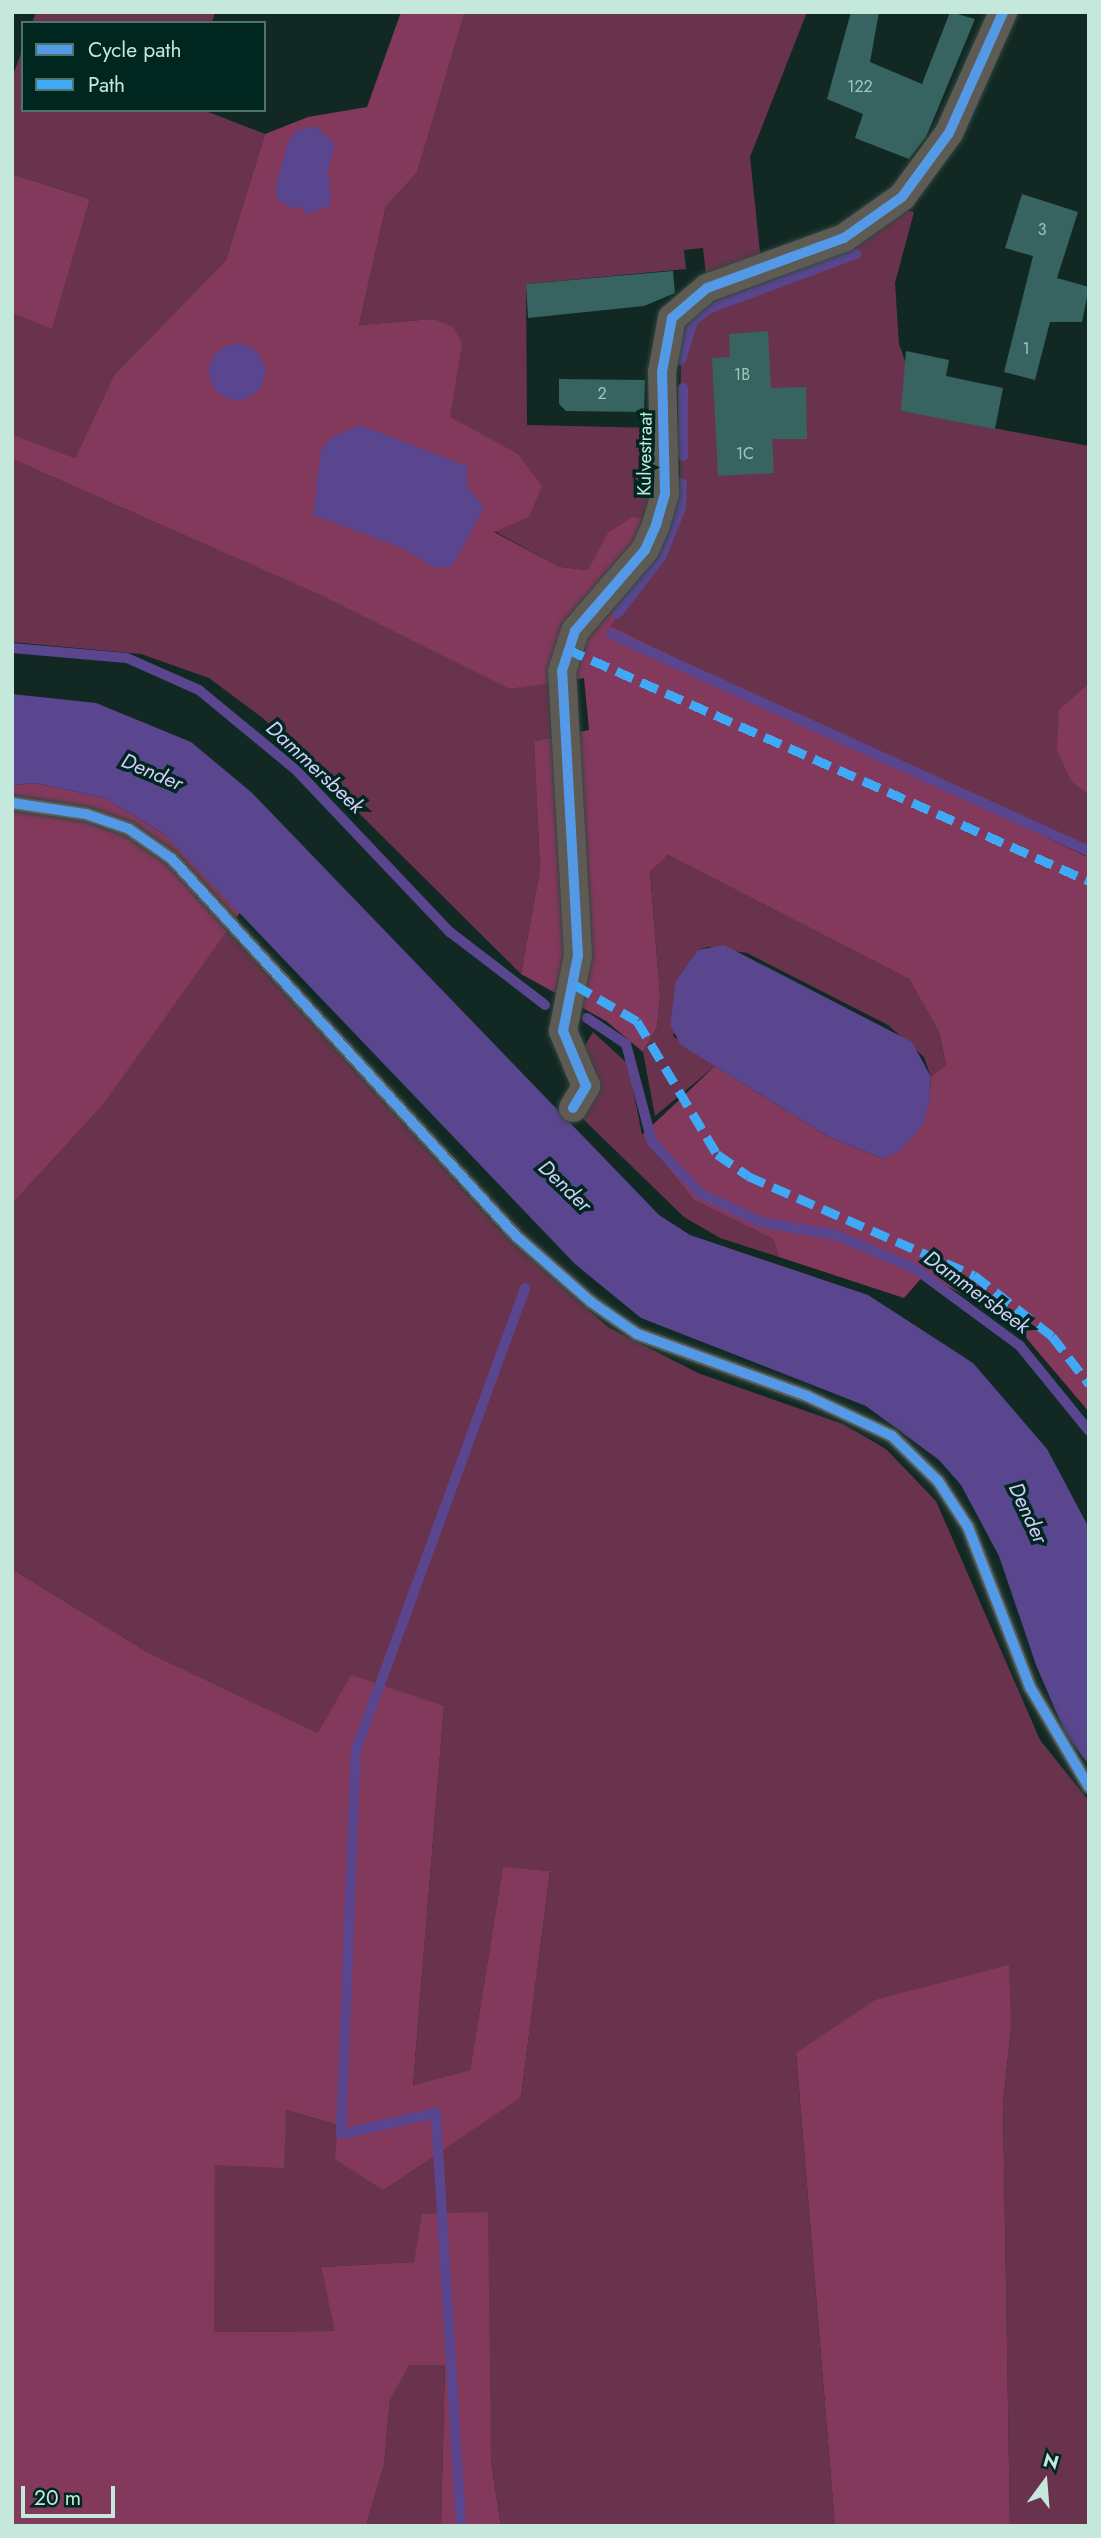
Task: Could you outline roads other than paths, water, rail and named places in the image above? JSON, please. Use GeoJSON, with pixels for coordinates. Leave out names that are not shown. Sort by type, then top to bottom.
{"type":"FeatureCollection","features":[{"type":"Feature","properties":{"kind":"street","name":"Kulvestraat"},"geometry":{"type":"LineString","coordinates":[[573,1108],[586,1086],[563,1031],[578,955],[562,671],[575,631],[636,561],[656,524],[665,493],[662,372],[672,318],[707,288],[844,238],[902,197],[949,133],[1003,12]]}},
{"type":"Feature","properties":{"kind":"lane"},"geometry":{"type":"LineString","coordinates":[[12,803],[86,814],[130,829],[172,859],[516,1236],[591,1302],[636,1334],[807,1396],[892,1436],[938,1480],[968,1527],[1030,1687],[1089,1787]]}},
{"type":"Feature","properties":{"kind":"water"},"geometry":{"type":"Polygon","coordinates":[[[315,126],[335,144],[328,170],[331,199],[329,207],[305,214],[302,207],[289,208],[276,198],[276,184],[288,143],[296,131],[315,126]]]}},
{"type":"Feature","properties":{"kind":"water"},"geometry":{"type":"Polygon","coordinates":[[[237,344],[248,346],[257,352],[263,361],[263,383],[257,392],[248,398],[237,400],[226,398],[217,392],[211,383],[209,372],[211,361],[217,352],[226,346],[237,344]]]}},
{"type":"Feature","properties":{"kind":"water"},"geometry":{"type":"Polygon","coordinates":[[[360,425],[467,466],[467,487],[484,508],[452,567],[433,567],[402,548],[313,515],[321,450],[332,437],[360,425]]]}},
{"type":"Feature","properties":{"kind":"water","name":"Dender"},"geometry":{"type":"Polygon","coordinates":[[[12,694],[96,703],[191,742],[251,792],[659,1215],[690,1235],[868,1295],[973,1363],[1047,1449],[1089,1528],[1089,1765],[1066,1735],[1036,1665],[999,1556],[961,1485],[939,1460],[866,1406],[641,1318],[575,1264],[164,834],[105,798],[35,783],[12,785],[12,694]]]}},
{"type":"Feature","properties":{"kind":"water"},"geometry":{"type":"Polygon","coordinates":[[[724,945],[912,1042],[931,1077],[929,1102],[922,1126],[902,1149],[884,1159],[829,1137],[681,1045],[670,1025],[676,981],[698,950],[724,945]]]}},
{"type":"Feature","properties":{"kind":"waterway"},"geometry":{"type":"LineString","coordinates":[[681,360],[693,321],[708,309],[856,254]]}},
{"type":"Feature","properties":{"kind":"waterway"},"geometry":{"type":"LineString","coordinates":[[683,388],[683,456]]}},
{"type":"Feature","properties":{"kind":"waterway"},"geometry":{"type":"LineString","coordinates":[[617,614],[661,557],[681,508],[682,483]]}},
{"type":"Feature","properties":{"kind":"waterway"},"geometry":{"type":"LineString","coordinates":[[611,634],[1089,851]]}},
{"type":"Feature","properties":{"kind":"waterway","name":"Dammersbeek"},"geometry":{"type":"LineString","coordinates":[[12,648],[127,658],[199,690],[296,770],[450,932],[545,1005]]}},
{"type":"Feature","properties":{"kind":"waterway","name":"Dammersbeek"},"geometry":{"type":"LineString","coordinates":[[587,1018],[626,1044],[652,1142],[700,1193],[760,1222],[836,1235],[914,1268],[1020,1346],[1089,1431]]}},
{"type":"Feature","properties":{"kind":"waterway"},"geometry":{"type":"LineString","coordinates":[[461,2526],[436,2113],[341,2134],[356,1750],[525,1288]]}}]}
